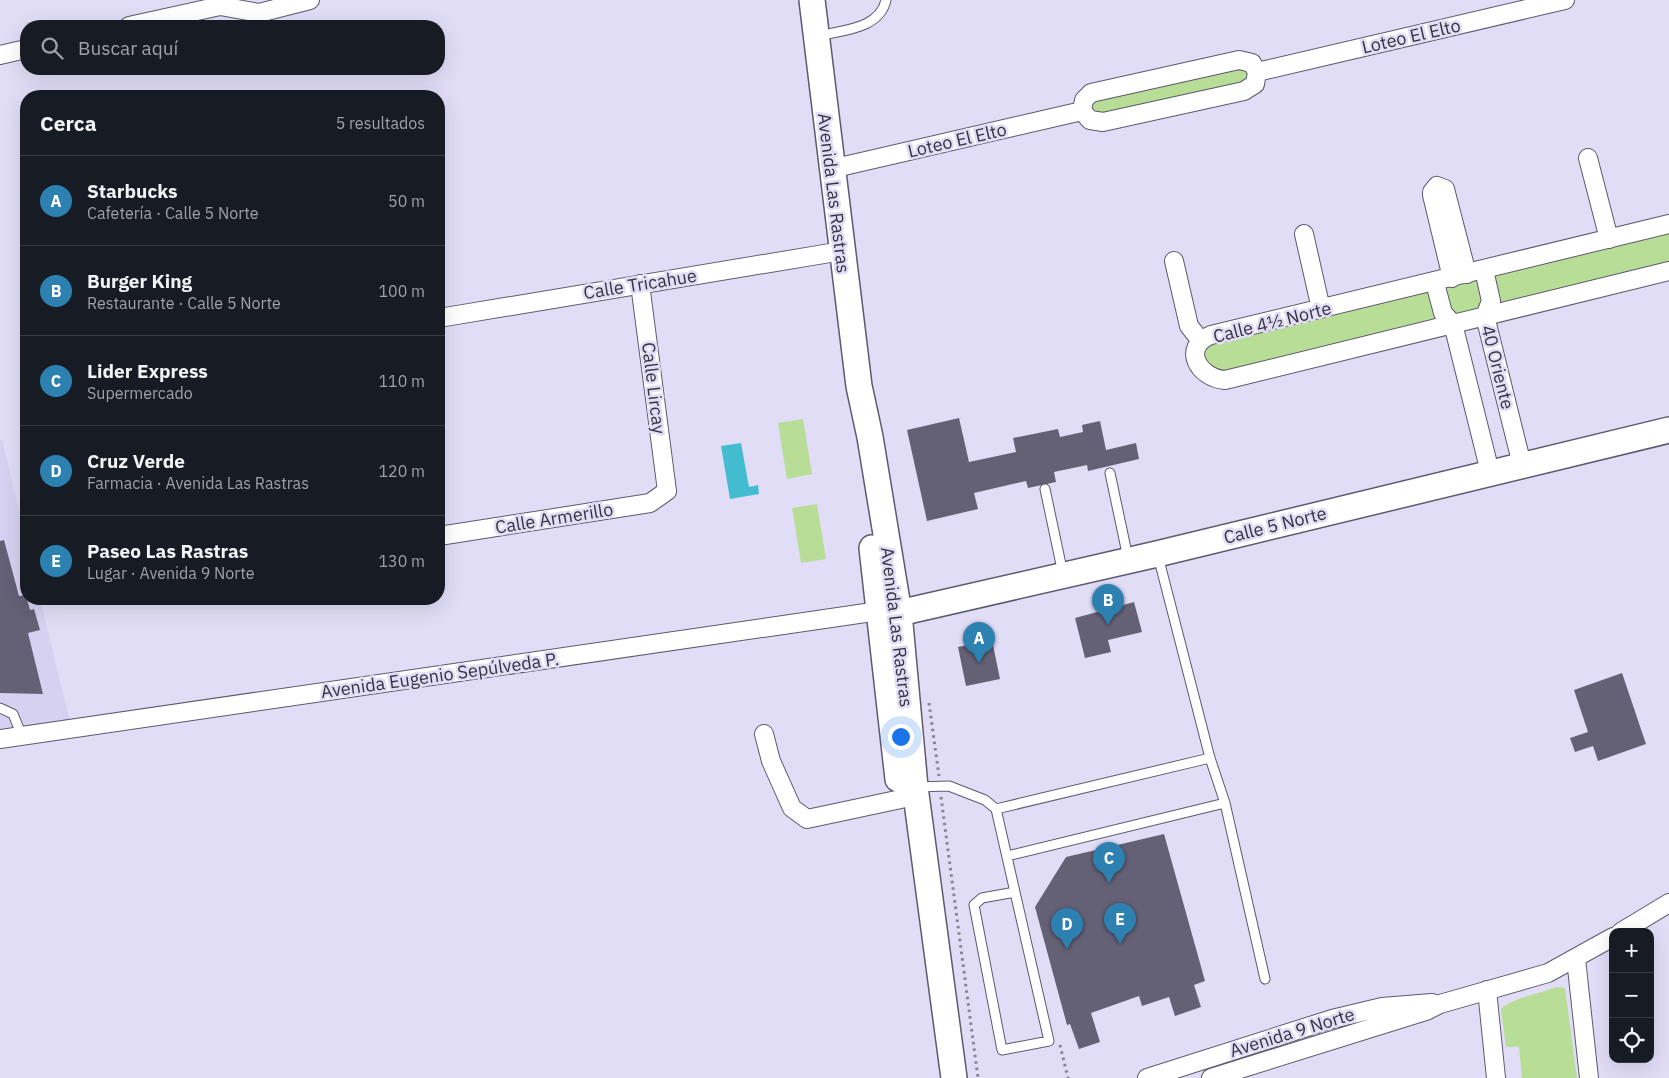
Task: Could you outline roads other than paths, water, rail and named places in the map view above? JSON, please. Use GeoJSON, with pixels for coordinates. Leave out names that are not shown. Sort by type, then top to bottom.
{"type":"FeatureCollection","features":[{"type":"Feature","properties":{"kind":"street"},"geometry":{"type":"LineString","coordinates":[[154,20],[223,3],[259,13],[310,0]]}},
{"type":"Feature","properties":{"kind":"street","name":"Avenida Las Rastras"},"geometry":{"type":"LineString","coordinates":[[812,0],[831,169],[859,386],[870,437],[941,1078]]}},
{"type":"Feature","properties":{"kind":"street","name":"Loteo El Elto"},"geometry":{"type":"LineString","coordinates":[[1257,72],[1565,0]]}},
{"type":"Feature","properties":{"kind":"street"},"geometry":{"type":"LineString","coordinates":[[0,55],[20,50]]}},
{"type":"Feature","properties":{"kind":"street"},"geometry":{"type":"LineString","coordinates":[[1239,60],[1252,63],[1257,72],[1255,84],[1248,89],[1178,106],[1098,123],[1090,120],[1082,111],[1084,100],[1096,92],[1239,60]]}},
{"type":"Feature","properties":{"kind":"street","name":"Loteo El Elto"},"geometry":{"type":"LineString","coordinates":[[831,169],[1082,111]]}},
{"type":"Feature","properties":{"kind":"street"},"geometry":{"type":"LineString","coordinates":[[1588,158],[1608,239]]}},
{"type":"Feature","properties":{"kind":"street","name":"Calle 4½ Norte"},"geometry":{"type":"LineString","coordinates":[[1669,224],[1435,283],[1211,335],[1201,341],[1196,353],[1198,367],[1209,377],[1225,380],[1669,271]]}},
{"type":"Feature","properties":{"kind":"street"},"geometry":{"type":"LineString","coordinates":[[1304,234],[1321,309]]}},
{"type":"Feature","properties":{"kind":"street","name":"Calle Tricahue"},"geometry":{"type":"LineString","coordinates":[[445,317],[842,251]]}},
{"type":"Feature","properties":{"kind":"street"},"geometry":{"type":"LineString","coordinates":[[1174,261],[1187,319],[1193,332],[1201,341]]}},
{"type":"Feature","properties":{"kind":"street","name":"40 Oriente"},"geometry":{"type":"LineString","coordinates":[[1484,270],[1491,301],[1485,316],[1522,465]]}},
{"type":"Feature","properties":{"kind":"street","name":"40 Oriente"},"geometry":{"type":"LineString","coordinates":[[1435,283],[1443,313],[1453,324],[1490,472]]}},
{"type":"Feature","properties":{"kind":"street","name":"Calle Lircay"},"geometry":{"type":"LineString","coordinates":[[640,284],[667,492]]}},
{"type":"Feature","properties":{"kind":"street","name":"Calle 5 Norte"},"geometry":{"type":"LineString","coordinates":[[889,612],[1157,554],[1669,430]]}},
{"type":"Feature","properties":{"kind":"street","name":"Calle Armerillo"},"geometry":{"type":"LineString","coordinates":[[445,535],[650,503],[667,492]]}},
{"type":"Feature","properties":{"kind":"street","name":"Avenida Eugenio Sepúlveda P."},"geometry":{"type":"LineString","coordinates":[[0,740],[889,612]]}},
{"type":"Feature","properties":{"kind":"street"},"geometry":{"type":"LineString","coordinates":[[764,734],[771,761],[792,808],[807,819],[908,793]]}},
{"type":"Feature","properties":{"kind":"street","name":"Avenida Las Rastras"},"geometry":{"type":"LineString","coordinates":[[908,793],[954,1078]]}},
{"type":"Feature","properties":{"kind":"street"},"geometry":{"type":"LineString","coordinates":[[1628,928],[1669,903]]}},
{"type":"Feature","properties":{"kind":"street","name":"Avenida 9 Norte"},"geometry":{"type":"LineString","coordinates":[[1211,1078],[1426,1011],[1440,1004],[1537,977],[1609,939]]}},
{"type":"Feature","properties":{"kind":"street"},"geometry":{"type":"LineString","coordinates":[[1576,958],[1589,1078]]}},
{"type":"Feature","properties":{"kind":"street"},"geometry":{"type":"LineString","coordinates":[[1487,990],[1496,1078]]}},
{"type":"Feature","properties":{"kind":"street","name":"Avenida 9 Norte"},"geometry":{"type":"LineString","coordinates":[[1147,1078],[1184,1072],[1286,1033],[1382,1007],[1410,1003],[1440,1004]]}},
{"type":"Feature","properties":{"kind":"street"},"geometry":{"type":"LineString","coordinates":[[1286,1033],[1293,1051]]}},
{"type":"Feature","properties":{"kind":"lane"},"geometry":{"type":"LineString","coordinates":[[815,37],[863,25],[876,19],[884,9],[886,0]]}},
{"type":"Feature","properties":{"kind":"lane"},"geometry":{"type":"LineString","coordinates":[[1110,473],[1128,560]]}},
{"type":"Feature","properties":{"kind":"lane"},"geometry":{"type":"LineString","coordinates":[[1045,489],[1063,574]]}},
{"type":"Feature","properties":{"kind":"lane"},"geometry":{"type":"LineString","coordinates":[[1157,554],[1210,758],[1225,803],[1265,980]]}},
{"type":"Feature","properties":{"kind":"lane"},"geometry":{"type":"LineString","coordinates":[[0,708],[13,714],[22,736]]}},
{"type":"Feature","properties":{"kind":"lane"},"geometry":{"type":"LineString","coordinates":[[996,809],[1210,758]]}},
{"type":"Feature","properties":{"kind":"lane"},"geometry":{"type":"LineString","coordinates":[[908,793],[940,786],[949,786],[985,800],[996,809],[1007,856],[1049,1041],[1002,1050],[974,905],[982,898],[1015,892]]}},
{"type":"Feature","properties":{"kind":"lane"},"geometry":{"type":"LineString","coordinates":[[1007,856],[1225,803]]}},
{"type":"Feature","properties":{"kind":"water"},"geometry":{"type":"Polygon","coordinates":[[[741,443],[749,487],[758,485],[759,494],[730,499],[721,446],[741,443]]]}},
{"type":"Feature","properties":{"kind":"place","name":"Burger King"},"geometry":{"type":"Point","coordinates":[1108,625]}},
{"type":"Feature","properties":{"kind":"place","name":"Starbucks"},"geometry":{"type":"Point","coordinates":[979,663]}},
{"type":"Feature","properties":{"kind":"place","name":"Lider Express"},"geometry":{"type":"Point","coordinates":[1109,883]}},
{"type":"Feature","properties":{"kind":"place","name":"Paseo Las Rastras"},"geometry":{"type":"Point","coordinates":[1120,944]}},
{"type":"Feature","properties":{"kind":"place","name":"Cruz Verde"},"geometry":{"type":"Point","coordinates":[1067,949]}}]}
